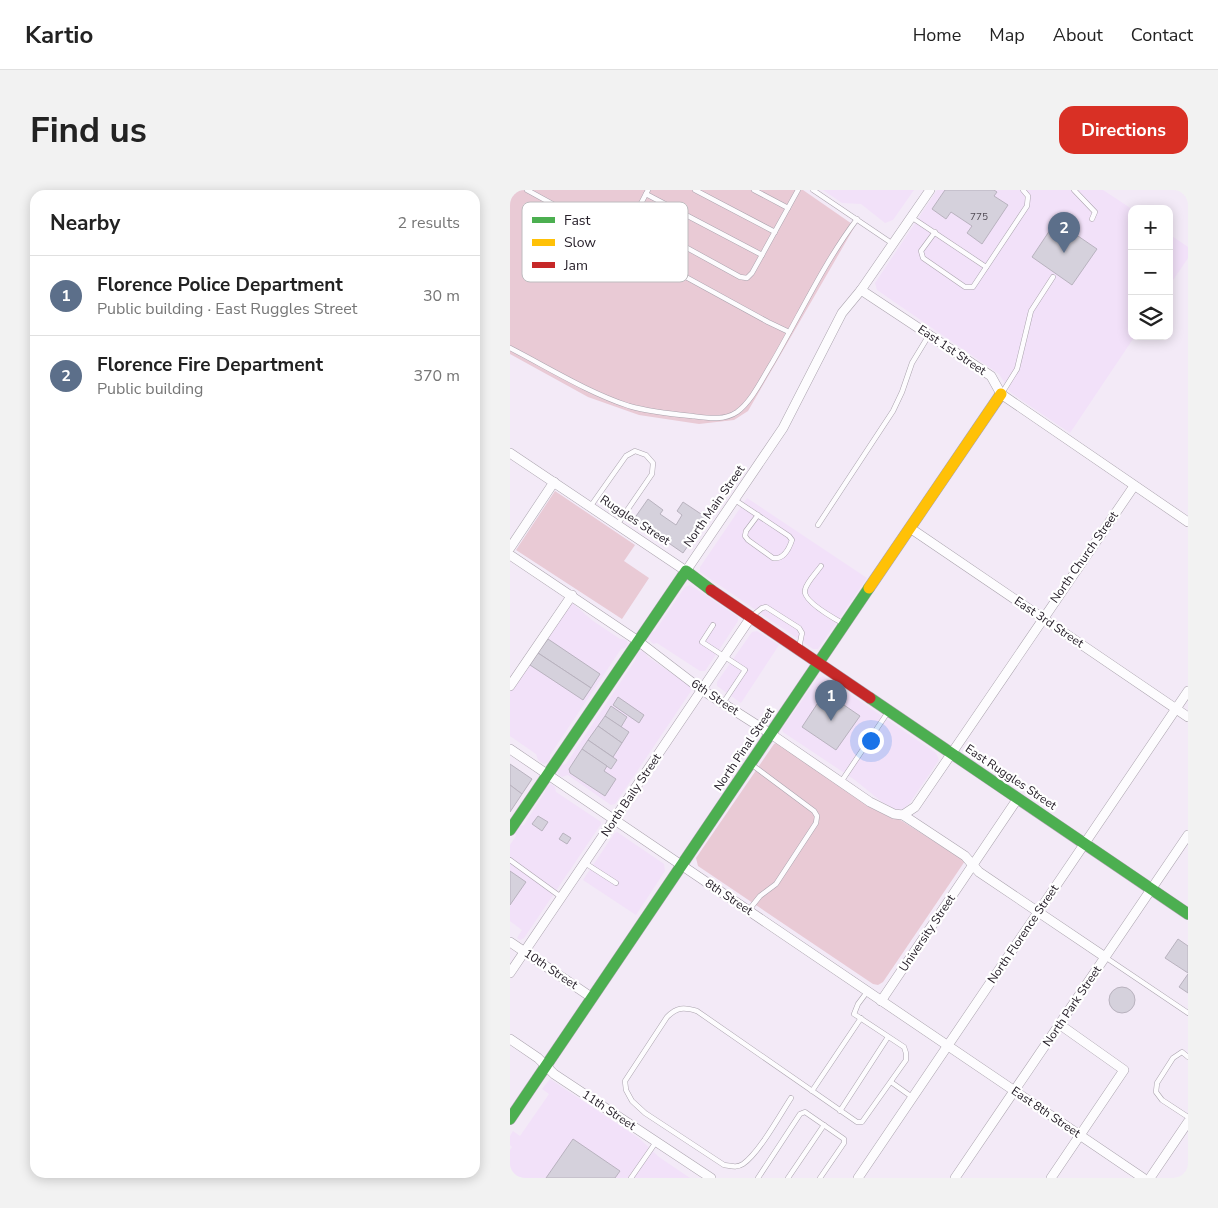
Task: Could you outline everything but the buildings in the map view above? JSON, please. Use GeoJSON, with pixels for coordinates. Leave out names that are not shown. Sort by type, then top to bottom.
{"type":"FeatureCollection","features":[{"type":"Feature","properties":{"kind":"street","name":"North Main Street"},"geometry":{"type":"LineString","coordinates":[[510,830],[783,428],[842,313],[861,290],[930,190]]}},
{"type":"Feature","properties":{"kind":"street","name":"East 1st Street"},"geometry":{"type":"LineString","coordinates":[[861,290],[991,376],[1001,394],[1188,522]]}},
{"type":"Feature","properties":{"kind":"street","name":"North Pinal Street"},"geometry":{"type":"LineString","coordinates":[[510,1119],[591,996],[1001,394]]}},
{"type":"Feature","properties":{"kind":"street","name":"Ruggles Street"},"geometry":{"type":"LineString","coordinates":[[510,453],[686,571],[818,663]]}},
{"type":"Feature","properties":{"kind":"street"},"geometry":{"type":"LineString","coordinates":[[510,548],[554,482]]}},
{"type":"Feature","properties":{"kind":"street","name":"North Church Street"},"geometry":{"type":"LineString","coordinates":[[903,815],[915,807],[1042,618],[1134,486]]}},
{"type":"Feature","properties":{"kind":"street","name":"East 3rd Street"},"geometry":{"type":"LineString","coordinates":[[910,528],[1188,717]]}},
{"type":"Feature","properties":{"kind":"street","name":"6th Street"},"geometry":{"type":"LineString","coordinates":[[510,555],[638,641],[702,690],[771,734],[870,802],[894,814],[903,815],[964,856],[979,872],[1105,957]]}},
{"type":"Feature","properties":{"kind":"street"},"geometry":{"type":"LineString","coordinates":[[510,686],[572,595]]}},
{"type":"Feature","properties":{"kind":"street","name":"North Baily Street"},"geometry":{"type":"LineString","coordinates":[[510,973],[751,617]]}},
{"type":"Feature","properties":{"kind":"street","name":"East Ruggles Street"},"geometry":{"type":"LineString","coordinates":[[818,663],[1188,914]]}},
{"type":"Feature","properties":{"kind":"street","name":"North Florence Street"},"geometry":{"type":"LineString","coordinates":[[858,1178],[1188,691]]}},
{"type":"Feature","properties":{"kind":"street","name":"8th Street"},"geometry":{"type":"LineString","coordinates":[[510,749],[948,1045]]}},
{"type":"Feature","properties":{"kind":"street","name":"University Street"},"geometry":{"type":"LineString","coordinates":[[881,1001],[1018,798]]}},
{"type":"Feature","properties":{"kind":"street","name":"North Park Street"},"geometry":{"type":"LineString","coordinates":[[955,1178],[1188,835]]}},
{"type":"Feature","properties":{"kind":"street","name":"10th Street"},"geometry":{"type":"LineString","coordinates":[[510,942],[591,996]]}},
{"type":"Feature","properties":{"kind":"street"},"geometry":{"type":"LineString","coordinates":[[1051,1178],[1124,1070],[1059,1024]]}},
{"type":"Feature","properties":{"kind":"street","name":"11th Street"},"geometry":{"type":"LineString","coordinates":[[510,1039],[538,1058],[554,1074],[712,1178]]}},
{"type":"Feature","properties":{"kind":"street","name":"East 8th Street"},"geometry":{"type":"LineString","coordinates":[[948,1045],[1144,1178]]}},
{"type":"Feature","properties":{"kind":"street"},"geometry":{"type":"LineString","coordinates":[[1150,1178],[1188,1122]]}},
{"type":"Feature","properties":{"kind":"lane"},"geometry":{"type":"LineString","coordinates":[[527,190],[549,202]]}},
{"type":"Feature","properties":{"kind":"lane"},"geometry":{"type":"LineString","coordinates":[[695,190],[774,232]]}},
{"type":"Feature","properties":{"kind":"lane"},"geometry":{"type":"LineString","coordinates":[[754,190],[788,208]]}},
{"type":"Feature","properties":{"kind":"lane"},"geometry":{"type":"LineString","coordinates":[[688,248],[740,277],[747,278],[762,256],[798,190]]}},
{"type":"Feature","properties":{"kind":"lane"},"geometry":{"type":"LineString","coordinates":[[813,190],[893,244]]}},
{"type":"Feature","properties":{"kind":"lane"},"geometry":{"type":"LineString","coordinates":[[935,232],[921,251],[923,258],[969,288],[973,287],[1027,206],[1028,196],[1023,190]]}},
{"type":"Feature","properties":{"kind":"lane"},"geometry":{"type":"LineString","coordinates":[[1074,190],[1095,212],[1092,219]]}},
{"type":"Feature","properties":{"kind":"lane"},"geometry":{"type":"LineString","coordinates":[[647,192],[665,202]]}},
{"type":"Feature","properties":{"kind":"lane"},"geometry":{"type":"LineString","coordinates":[[688,215],[762,256]]}},
{"type":"Feature","properties":{"kind":"lane"},"geometry":{"type":"LineString","coordinates":[[912,217],[986,267]]}},
{"type":"Feature","properties":{"kind":"lane"},"geometry":{"type":"LineString","coordinates":[[510,348],[589,390],[630,406],[655,412],[715,418],[732,415],[744,406],[765,375],[832,255],[857,219]]}},
{"type":"Feature","properties":{"kind":"lane"},"geometry":{"type":"LineString","coordinates":[[1001,394],[1017,369],[1030,311],[1053,277]]}},
{"type":"Feature","properties":{"kind":"lane"},"geometry":{"type":"LineString","coordinates":[[688,278],[790,332]]}},
{"type":"Feature","properties":{"kind":"lane"},"geometry":{"type":"LineString","coordinates":[[818,525],[893,411],[912,363],[929,335]]}},
{"type":"Feature","properties":{"kind":"lane"},"geometry":{"type":"LineString","coordinates":[[590,507],[626,456],[635,451],[646,455],[653,463],[652,474],[617,525]]}},
{"type":"Feature","properties":{"kind":"lane"},"geometry":{"type":"LineString","coordinates":[[735,500],[758,515],[789,536],[792,540],[782,557],[778,559],[773,558],[745,536],[746,531],[758,515]]}},
{"type":"Feature","properties":{"kind":"lane"},"geometry":{"type":"LineString","coordinates":[[821,566],[805,589],[805,595],[810,602],[845,625]]}},
{"type":"Feature","properties":{"kind":"lane"},"geometry":{"type":"LineString","coordinates":[[751,617],[766,607],[799,628],[802,633],[798,649]]}},
{"type":"Feature","properties":{"kind":"lane"},"geometry":{"type":"LineString","coordinates":[[713,625],[702,642],[745,670],[723,703]]}},
{"type":"Feature","properties":{"kind":"lane"},"geometry":{"type":"LineString","coordinates":[[841,782],[889,710]]}},
{"type":"Feature","properties":{"kind":"lane"},"geometry":{"type":"LineString","coordinates":[[748,911],[760,896],[776,884],[816,823],[817,816],[814,811],[750,764]]}},
{"type":"Feature","properties":{"kind":"lane"},"geometry":{"type":"LineString","coordinates":[[510,860],[561,897]]}},
{"type":"Feature","properties":{"kind":"lane"},"geometry":{"type":"LineString","coordinates":[[585,863],[616,883]]}},
{"type":"Feature","properties":{"kind":"lane"},"geometry":{"type":"LineString","coordinates":[[1105,957],[1188,1013]]}},
{"type":"Feature","properties":{"kind":"lane"},"geometry":{"type":"LineString","coordinates":[[791,1098],[756,1150],[743,1164],[734,1167],[724,1165],[645,1113],[632,1101],[626,1090],[625,1081],[667,1017],[675,1009],[686,1008],[697,1011],[840,1111],[857,1122],[862,1122],[906,1060],[904,1048],[854,1014],[858,1004],[867,992]]}},
{"type":"Feature","properties":{"kind":"lane"},"geometry":{"type":"LineString","coordinates":[[812,1091],[861,1018]]}},
{"type":"Feature","properties":{"kind":"lane"},"geometry":{"type":"LineString","coordinates":[[840,1111],[888,1037]]}},
{"type":"Feature","properties":{"kind":"lane"},"geometry":{"type":"LineString","coordinates":[[1188,1056],[1182,1052],[1173,1058],[1157,1083],[1156,1092],[1162,1100],[1188,1118]]}},
{"type":"Feature","properties":{"kind":"lane"},"geometry":{"type":"LineString","coordinates":[[891,1082],[914,1098]]}},
{"type":"Feature","properties":{"kind":"lane"},"geometry":{"type":"LineString","coordinates":[[758,1178],[800,1114],[805,1112],[844,1138],[844,1143],[820,1178]]}},
{"type":"Feature","properties":{"kind":"lane"},"geometry":{"type":"LineString","coordinates":[[788,1178],[824,1125]]}},
{"type":"Feature","properties":{"kind":"lane"},"geometry":{"type":"LineString","coordinates":[[631,1178],[656,1141]]}},
{"type":"Feature","properties":{"kind":"shaded area"},"geometry":{"type":"Polygon","coordinates":[[[510,190],[803,190],[855,226],[748,411],[734,420],[699,424],[639,415],[588,397],[510,354],[510,190]]]}},
{"type":"Feature","properties":{"kind":"shaded area"},"geometry":{"type":"Polygon","coordinates":[[[823,190],[914,190],[893,220],[885,223],[861,204],[842,203],[823,190]]]}},
{"type":"Feature","properties":{"kind":"shaded area"},"geometry":{"type":"Polygon","coordinates":[[[937,190],[1103,190],[1128,206],[1128,340],[1132,340],[1070,433],[1011,393],[999,374],[877,290],[875,283],[937,190]]]}},
{"type":"Feature","properties":{"kind":"shaded area"},"geometry":{"type":"Polygon","coordinates":[[[1173,237],[1188,247],[1188,258],[1173,280],[1173,237]]]}},
{"type":"Feature","properties":{"kind":"shaded area"},"geometry":{"type":"Polygon","coordinates":[[[555,491],[635,545],[624,561],[649,578],[622,619],[516,550],[555,491]]]}},
{"type":"Feature","properties":{"kind":"shaded area"},"geometry":{"type":"Polygon","coordinates":[[[747,498],[867,578],[818,649],[813,649],[700,572],[700,567],[747,498]]]}},
{"type":"Feature","properties":{"kind":"shaded area"},"geometry":{"type":"Polygon","coordinates":[[[690,585],[738,617],[738,621],[705,671],[700,671],[657,643],[653,644],[648,638],[655,631],[685,587],[690,585]]]}},
{"type":"Feature","properties":{"kind":"shaded area"},"geometry":{"type":"Polygon","coordinates":[[[571,602],[593,621],[620,639],[627,641],[628,644],[625,648],[621,649],[550,755],[550,759],[544,764],[538,760],[536,754],[510,736],[510,691],[571,602]]]}},
{"type":"Feature","properties":{"kind":"shaded area"},"geometry":{"type":"Polygon","coordinates":[[[757,631],[779,645],[741,703],[717,686],[717,682],[752,632],[757,631]]]}},
{"type":"Feature","properties":{"kind":"shaded area"},"geometry":{"type":"Polygon","coordinates":[[[642,651],[690,686],[691,691],[615,804],[611,805],[568,775],[562,777],[558,774],[558,770],[561,765],[566,764],[636,659],[636,656],[642,651]]]}},
{"type":"Feature","properties":{"kind":"shaded area"},"geometry":{"type":"Polygon","coordinates":[[[823,676],[936,753],[939,760],[909,804],[903,809],[896,810],[882,802],[855,780],[783,732],[782,729],[818,678],[823,676]]]}},
{"type":"Feature","properties":{"kind":"shaded area"},"geometry":{"type":"Polygon","coordinates":[[[778,742],[965,861],[883,982],[878,985],[873,984],[698,866],[696,858],[774,744],[778,742]]]}},
{"type":"Feature","properties":{"kind":"shaded area"},"geometry":{"type":"Polygon","coordinates":[[[551,784],[555,787],[556,792],[601,822],[601,824],[524,938],[520,940],[517,938],[522,930],[510,921],[510,845],[516,836],[515,833],[520,826],[524,825],[545,792],[545,788],[551,784]]]}},
{"type":"Feature","properties":{"kind":"shaded area"},"geometry":{"type":"Polygon","coordinates":[[[617,832],[664,864],[665,871],[636,915],[583,880],[617,832]]]}},
{"type":"Feature","properties":{"kind":"shaded area"},"geometry":{"type":"Polygon","coordinates":[[[550,1079],[640,1139],[659,1157],[690,1178],[510,1178],[510,1150],[512,1147],[510,1145],[510,1136],[513,1131],[520,1136],[549,1094],[542,1089],[550,1079]]]}},
{"type":"Feature","properties":{"kind":"traffic: fast"},"geometry":{"type":"LineString","coordinates":[[510,830],[686,571],[711,590]]}},
{"type":"Feature","properties":{"kind":"traffic: fast"},"geometry":{"type":"LineString","coordinates":[[510,1119],[869,588]]}},
{"type":"Feature","properties":{"kind":"traffic: fast"},"geometry":{"type":"LineString","coordinates":[[870,698],[1188,914]]}},
{"type":"Feature","properties":{"kind":"traffic: slow"},"geometry":{"type":"LineString","coordinates":[[869,588],[1001,394]]}},
{"type":"Feature","properties":{"kind":"traffic: jam"},"geometry":{"type":"LineString","coordinates":[[711,590],[870,698]]}},
{"type":"Feature","properties":{"kind":"place","name":"Florence Fire Department"},"geometry":{"type":"Point","coordinates":[1064,253]}},
{"type":"Feature","properties":{"kind":"place","name":"Florence Police Department"},"geometry":{"type":"Point","coordinates":[831,721]}}]}
